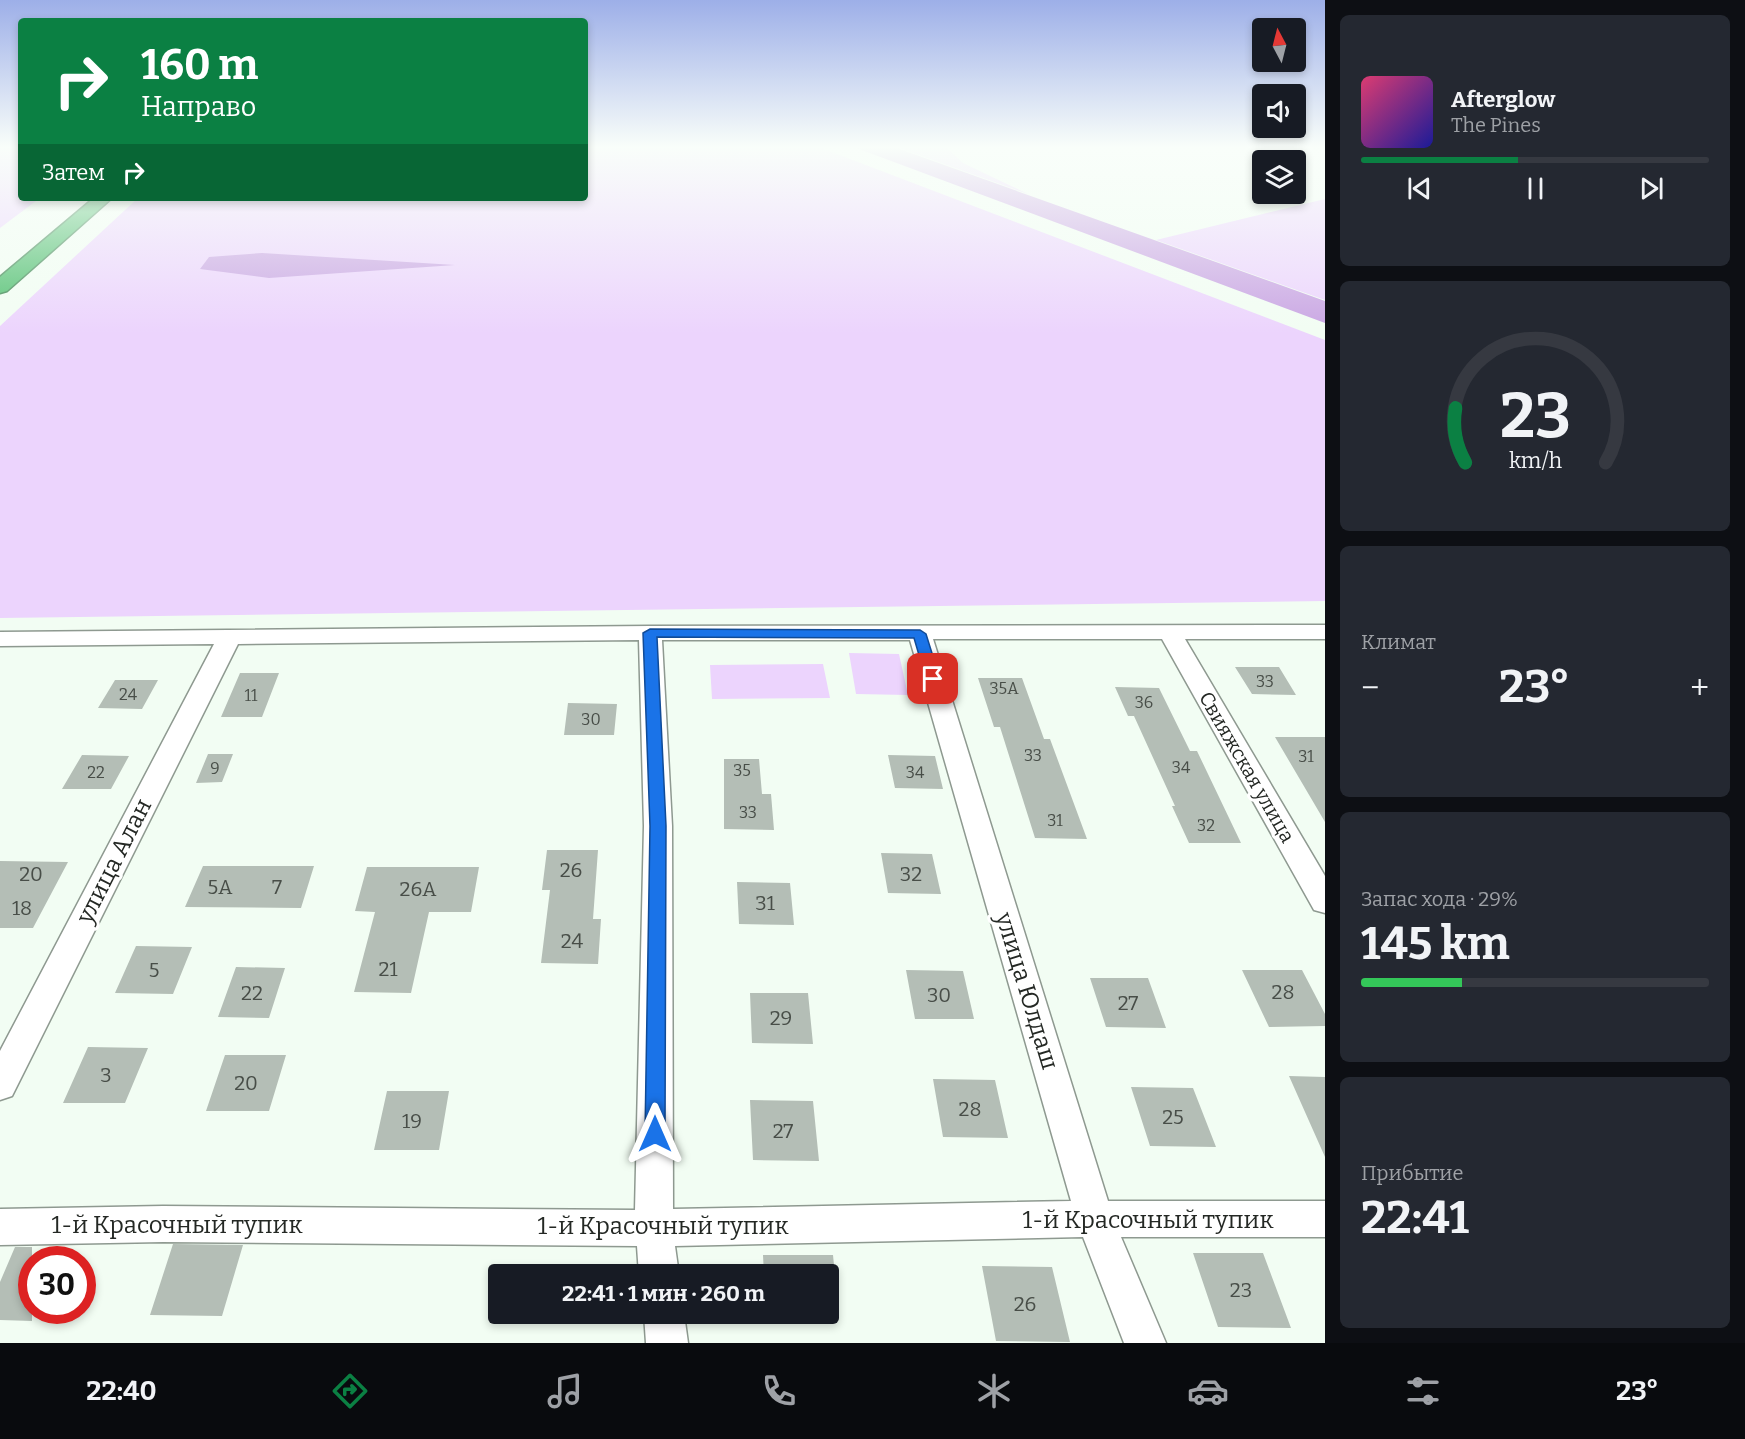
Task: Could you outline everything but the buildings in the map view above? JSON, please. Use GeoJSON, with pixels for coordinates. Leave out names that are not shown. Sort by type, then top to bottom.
{"type":"FeatureCollection","features":[{"type":"Feature","properties":{"kind":"highway"},"geometry":{"type":"LineString","coordinates":[[27,242],[67,209]]}},
{"type":"Feature","properties":{"kind":"highway"},"geometry":{"type":"LineString","coordinates":[[3,285],[92,209]]}},
{"type":"Feature","properties":{"kind":"street"},"geometry":{"type":"LineString","coordinates":[[0,639],[650,633],[1325,632]]}},
{"type":"Feature","properties":{"kind":"street"},"geometry":{"type":"LineString","coordinates":[[650,633],[658,826],[654,1228],[658,1264]]}},
{"type":"Feature","properties":{"kind":"street","name":"Свияжская улица"},"geometry":{"type":"LineString","coordinates":[[1170,633],[1325,902]]}},
{"type":"Feature","properties":{"kind":"street","name":"улица Юлдаш"},"geometry":{"type":"LineString","coordinates":[[920,634],[1095,1219],[1145,1343]]}},
{"type":"Feature","properties":{"kind":"street","name":"улица Алан"},"geometry":{"type":"LineString","coordinates":[[0,1085],[229,638]]}},
{"type":"Feature","properties":{"kind":"street","name":"1-й Красочный тупик"},"geometry":{"type":"LineString","coordinates":[[0,1227],[175,1224],[654,1228],[1095,1219],[1325,1219]]}},
{"type":"Feature","properties":{"kind":"street"},"geometry":{"type":"LineString","coordinates":[[665,1324],[667,1343]]}},
{"type":"Feature","properties":{"kind":"shaded area"},"geometry":{"type":"Polygon","coordinates":[[[0,209],[26,209],[0,228],[0,209]]]}},
{"type":"Feature","properties":{"kind":"shaded area"},"geometry":{"type":"Polygon","coordinates":[[[126,209],[980,209],[1325,340],[1325,601],[0,618],[0,326],[126,209]]]}},
{"type":"Feature","properties":{"kind":"shaded area"},"geometry":{"type":"Polygon","coordinates":[[[1019,209],[1066,209],[1325,301],[1325,323],[1019,209]]]}},
{"type":"Feature","properties":{"kind":"shaded area"},"geometry":{"type":"Polygon","coordinates":[[[1285,209],[1325,209],[1325,300],[1156,240],[1285,209]]]}},
{"type":"Feature","properties":{"kind":"shaded area"},"geometry":{"type":"Polygon","coordinates":[[[262,253],[455,265],[269,278],[200,269],[209,257],[262,253]]]}},
{"type":"Feature","properties":{"kind":"shaded area"},"geometry":{"type":"Polygon","coordinates":[[[849,653],[899,654],[908,695],[856,694],[849,653]]]}},
{"type":"Feature","properties":{"kind":"shaded area"},"geometry":{"type":"Polygon","coordinates":[[[823,664],[830,698],[712,699],[710,665],[823,664]]]}},
{"type":"Feature","properties":{"kind":"route"},"geometry":{"type":"LineString","coordinates":[[655,1134],[658,826],[650,633],[920,634],[933,679]]}}]}
